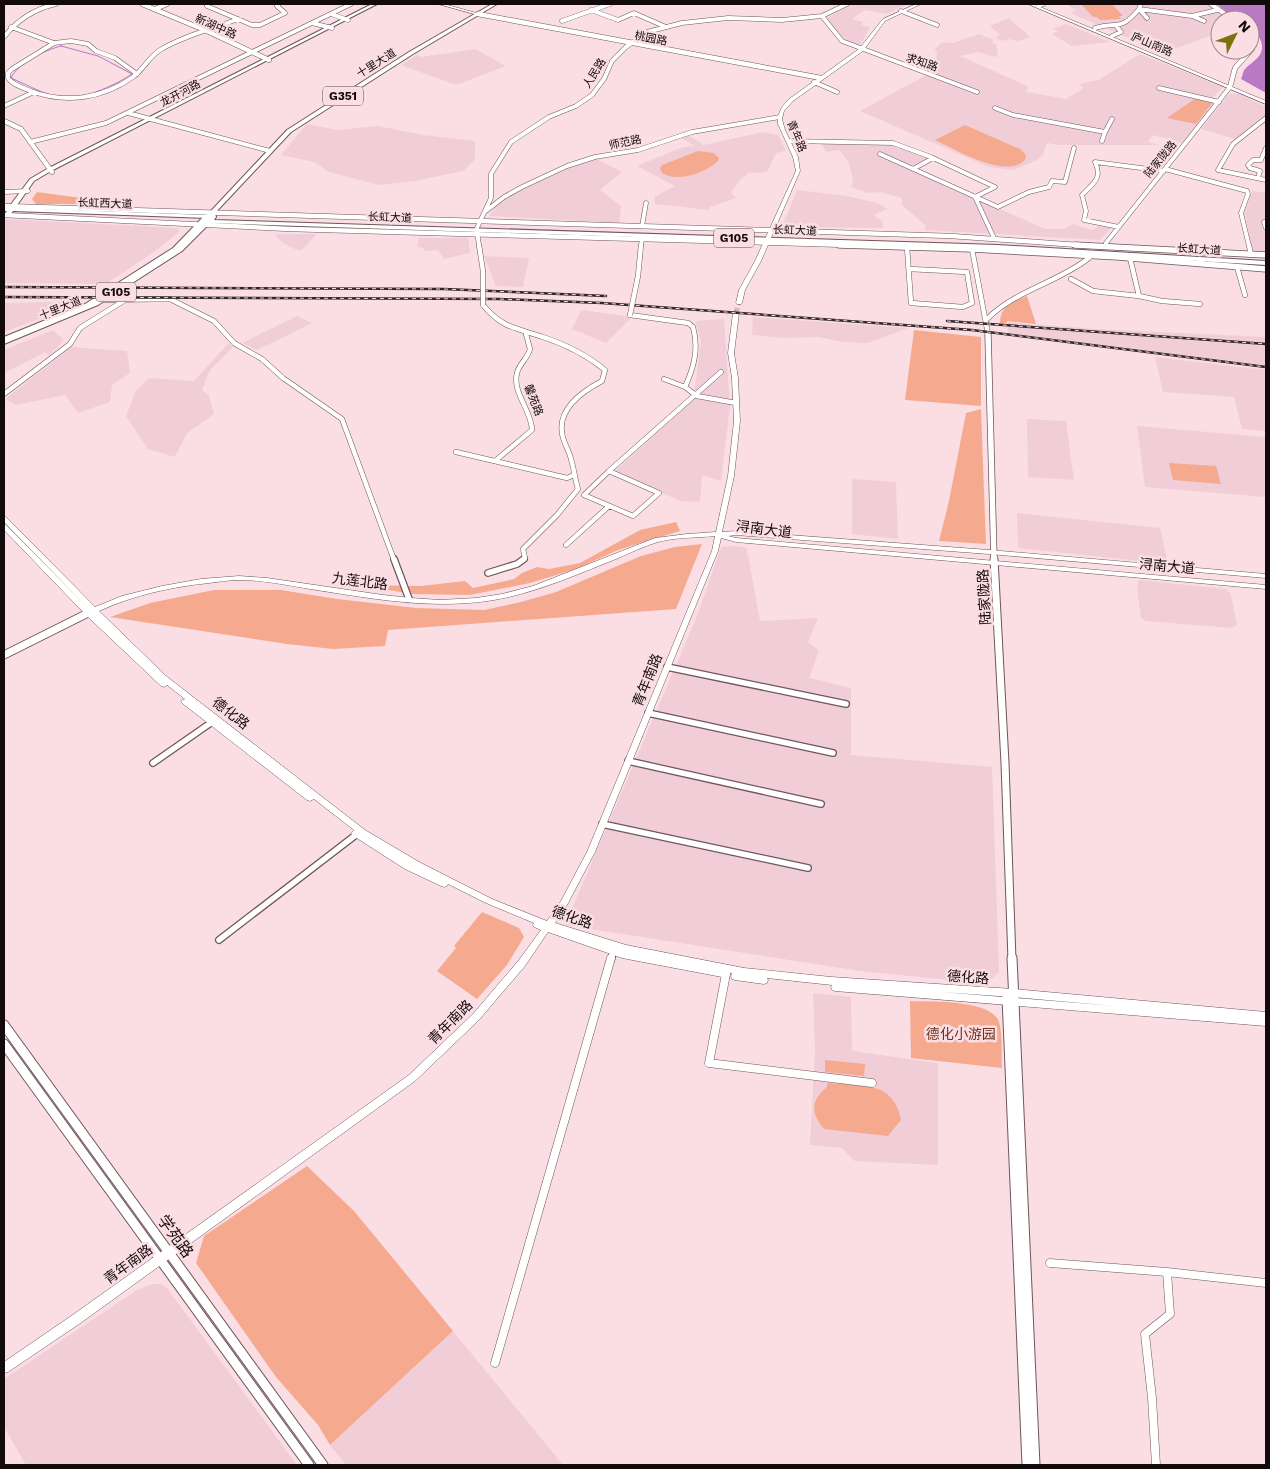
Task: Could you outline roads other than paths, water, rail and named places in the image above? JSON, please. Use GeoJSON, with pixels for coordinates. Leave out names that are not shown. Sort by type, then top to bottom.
{"type":"FeatureCollection","features":[{"type":"Feature","properties":{"kind":"highway","name":"十里大道"},"geometry":{"type":"LineString","coordinates":[[4,340],[84,310],[103,300],[180,250],[207,220]]}},
{"type":"Feature","properties":{"kind":"main road","name":"龙开河路"},"geometry":{"type":"LineString","coordinates":[[10,210],[32,180],[375,4]]}},
{"type":"Feature","properties":{"kind":"main road","name":"龙开河路"},"geometry":{"type":"LineString","coordinates":[[347,19],[380,4]]}},
{"type":"Feature","properties":{"kind":"main road"},"geometry":{"type":"LineString","coordinates":[[440,4],[478,14]]}},
{"type":"Feature","properties":{"kind":"main road","name":"十里大道"},"geometry":{"type":"LineString","coordinates":[[4,340],[87,305],[175,249],[207,220],[289,130],[411,53],[496,4]]}},
{"type":"Feature","properties":{"kind":"main road","name":"青年路"},"geometry":{"type":"LineString","coordinates":[[739,303],[742,290],[769,237],[798,171],[796,156],[780,120],[782,110],[791,100],[814,82],[861,50],[884,20],[919,4]]}},
{"type":"Feature","properties":{"kind":"main road","name":"庐山南路"},"geometry":{"type":"LineString","coordinates":[[1030,4],[1230,86]]}},
{"type":"Feature","properties":{"kind":"main road","name":"庐山南路"},"geometry":{"type":"LineString","coordinates":[[1039,4],[1266,102]]}},
{"type":"Feature","properties":{"kind":"main road","name":"长虹西大道"},"geometry":{"type":"LineString","coordinates":[[10,210],[207,220]]}},
{"type":"Feature","properties":{"kind":"main road","name":"长虹大道"},"geometry":{"type":"LineString","coordinates":[[207,220],[769,237],[998,247],[1266,262]]}},
{"type":"Feature","properties":{"kind":"main road"},"geometry":{"type":"LineString","coordinates":[[718,534],[731,476],[737,421],[731,353],[736,313]]}},
{"type":"Feature","properties":{"kind":"main road","name":"德化路"},"geometry":{"type":"LineString","coordinates":[[4,518],[91,612],[163,678],[362,832],[416,864],[481,897],[548,927],[626,950],[744,972],[1266,1022]]}},
{"type":"Feature","properties":{"kind":"main road","name":"德化路"},"geometry":{"type":"LineString","coordinates":[[4,526],[153,676],[357,834],[408,867],[485,904],[614,952],[726,974],[834,987],[1010,997],[1266,1016]]}},
{"type":"Feature","properties":{"kind":"main road","name":"浔南大道"},"geometry":{"type":"LineString","coordinates":[[718,534],[736,533],[995,552],[1266,576]]}},
{"type":"Feature","properties":{"kind":"main road","name":"九莲北路"},"geometry":{"type":"LineString","coordinates":[[91,612],[120,599],[140,593],[215,580],[239,578],[409,599],[467,601],[515,594],[576,573],[630,549],[657,540],[718,534]]}},
{"type":"Feature","properties":{"kind":"main road","name":"浔南大道"},"geometry":{"type":"LineString","coordinates":[[718,534],[736,540],[1266,587]]}},
{"type":"Feature","properties":{"kind":"main road","name":"青年南路"},"geometry":{"type":"LineString","coordinates":[[4,1368],[412,1078],[476,1017],[522,963],[548,927],[564,903],[591,852],[715,551],[718,534]]}},
{"type":"Feature","properties":{"kind":"street"},"geometry":{"type":"LineString","coordinates":[[4,37],[11,27],[25,15],[56,4]]}},
{"type":"Feature","properties":{"kind":"street","name":"新湖中路"},"geometry":{"type":"LineString","coordinates":[[142,4],[267,59]]}},
{"type":"Feature","properties":{"kind":"street"},"geometry":{"type":"LineString","coordinates":[[155,10],[167,4]]}},
{"type":"Feature","properties":{"kind":"street"},"geometry":{"type":"LineString","coordinates":[[208,4],[207,6],[252,25],[260,25],[285,13],[277,6],[279,4]]}},
{"type":"Feature","properties":{"kind":"street"},"geometry":{"type":"LineString","coordinates":[[30,142],[98,126],[351,4]]}},
{"type":"Feature","properties":{"kind":"street"},"geometry":{"type":"LineString","coordinates":[[562,21],[610,4]]}},
{"type":"Feature","properties":{"kind":"street","name":"人民路"},"geometry":{"type":"LineString","coordinates":[[477,228],[491,198],[491,174],[511,142],[550,117],[576,106],[592,95],[604,79],[612,61],[646,32],[666,26],[743,17],[782,20],[822,16],[847,4]]}},
{"type":"Feature","properties":{"kind":"street"},"geometry":{"type":"LineString","coordinates":[[1095,28],[1104,25],[1117,27],[1128,23],[1141,4]]}},
{"type":"Feature","properties":{"kind":"street"},"geometry":{"type":"LineString","coordinates":[[1211,4],[1217,10]]}},
{"type":"Feature","properties":{"kind":"street"},"geometry":{"type":"LineString","coordinates":[[1139,9],[1188,14],[1204,21]]}},
{"type":"Feature","properties":{"kind":"street"},"geometry":{"type":"LineString","coordinates":[[1139,9],[1147,18]]}},
{"type":"Feature","properties":{"kind":"street"},"geometry":{"type":"LineString","coordinates":[[592,10],[618,20],[634,13],[666,26]]}},
{"type":"Feature","properties":{"kind":"street"},"geometry":{"type":"LineString","coordinates":[[901,11],[937,25]]}},
{"type":"Feature","properties":{"kind":"street"},"geometry":{"type":"LineString","coordinates":[[1192,16],[1210,12]]}},
{"type":"Feature","properties":{"kind":"street"},"geometry":{"type":"LineString","coordinates":[[330,14],[347,19]]}},
{"type":"Feature","properties":{"kind":"street","name":"桃园路"},"geometry":{"type":"LineString","coordinates":[[478,14],[820,78]]}},
{"type":"Feature","properties":{"kind":"street","name":"求知路"},"geometry":{"type":"LineString","coordinates":[[822,16],[842,42],[977,92]]}},
{"type":"Feature","properties":{"kind":"street"},"geometry":{"type":"LineString","coordinates":[[137,74],[115,58],[96,51],[88,44],[71,40],[54,43],[8,73],[8,78],[11,82],[34,92],[58,99],[76,98],[114,87],[137,74],[146,61],[154,54],[240,20]]}},
{"type":"Feature","properties":{"kind":"street"},"geometry":{"type":"LineString","coordinates":[[312,23],[330,28]]}},
{"type":"Feature","properties":{"kind":"street"},"geometry":{"type":"LineString","coordinates":[[11,27],[54,43]]}},
{"type":"Feature","properties":{"kind":"street"},"geometry":{"type":"LineString","coordinates":[[1112,36],[1121,32],[1117,27]]}},
{"type":"Feature","properties":{"kind":"street"},"geometry":{"type":"LineString","coordinates":[[1230,86],[1235,68],[1242,60]]}},
{"type":"Feature","properties":{"kind":"street"},"geometry":{"type":"LineString","coordinates":[[814,82],[837,92]]}},
{"type":"Feature","properties":{"kind":"street","name":"陆家陇路"},"geometry":{"type":"LineString","coordinates":[[1106,243],[1230,86]]}},
{"type":"Feature","properties":{"kind":"street"},"geometry":{"type":"LineString","coordinates":[[1159,88],[1218,102]]}},
{"type":"Feature","properties":{"kind":"street"},"geometry":{"type":"LineString","coordinates":[[4,106],[34,92]]}},
{"type":"Feature","properties":{"kind":"street"},"geometry":{"type":"LineString","coordinates":[[995,108],[1013,115],[1105,132]]}},
{"type":"Feature","properties":{"kind":"street"},"geometry":{"type":"LineString","coordinates":[[128,113],[270,151]]}},
{"type":"Feature","properties":{"kind":"street","name":"师范路"},"geometry":{"type":"LineString","coordinates":[[484,212],[522,187],[567,166],[595,157],[638,150],[692,132],[780,117]]}},
{"type":"Feature","properties":{"kind":"street"},"geometry":{"type":"LineString","coordinates":[[1266,118],[1234,144],[1218,170],[1266,180]]}},
{"type":"Feature","properties":{"kind":"street"},"geometry":{"type":"LineString","coordinates":[[1102,141],[1112,119]]}},
{"type":"Feature","properties":{"kind":"street"},"geometry":{"type":"LineString","coordinates":[[4,121],[22,129],[51,171]]}},
{"type":"Feature","properties":{"kind":"street"},"geometry":{"type":"LineString","coordinates":[[1259,124],[1266,126]]}},
{"type":"Feature","properties":{"kind":"street"},"geometry":{"type":"LineString","coordinates":[[789,141],[893,143],[934,158],[995,187],[975,197]]}},
{"type":"Feature","properties":{"kind":"street"},"geometry":{"type":"LineString","coordinates":[[880,154],[998,207],[1029,192],[1049,187],[1052,181],[1065,182],[1074,148]]}},
{"type":"Feature","properties":{"kind":"street"},"geometry":{"type":"LineString","coordinates":[[1258,178],[1260,171],[1250,168],[1248,164],[1253,160],[1261,160],[1266,148]]}},
{"type":"Feature","properties":{"kind":"street"},"geometry":{"type":"LineString","coordinates":[[913,169],[934,158]]}},
{"type":"Feature","properties":{"kind":"street"},"geometry":{"type":"LineString","coordinates":[[1119,227],[1084,220],[1086,211],[1082,195],[1097,179],[1099,171],[1095,162],[1164,170],[1230,184],[1247,191],[1248,194],[1241,213],[1251,254]]}},
{"type":"Feature","properties":{"kind":"street"},"geometry":{"type":"LineString","coordinates":[[5,192],[25,191]]}},
{"type":"Feature","properties":{"kind":"street"},"geometry":{"type":"LineString","coordinates":[[975,197],[994,238]]}},
{"type":"Feature","properties":{"kind":"street"},"geometry":{"type":"LineString","coordinates":[[642,226],[646,204]]}},
{"type":"Feature","properties":{"kind":"street"},"geometry":{"type":"LineString","coordinates":[[10,210],[207,220]]}},
{"type":"Feature","properties":{"kind":"street"},"geometry":{"type":"LineString","coordinates":[[1266,222],[1264,222],[1266,228]]}},
{"type":"Feature","properties":{"kind":"street"},"geometry":{"type":"LineString","coordinates":[[477,228],[642,226],[907,247],[1130,258],[1266,268]]}},
{"type":"Feature","properties":{"kind":"street"},"geometry":{"type":"LineString","coordinates":[[477,228],[642,239],[769,237],[994,238],[1115,248],[1146,248],[1266,256]]}},
{"type":"Feature","properties":{"kind":"street"},"geometry":{"type":"LineString","coordinates":[[477,228],[483,271],[483,304],[494,320],[526,334],[555,342],[605,370],[602,381],[579,394],[564,416],[561,430],[566,450],[572,461],[578,488],[557,515],[523,549],[525,558],[517,564],[488,573]]}},
{"type":"Feature","properties":{"kind":"street"},"geometry":{"type":"LineString","coordinates":[[642,239],[638,276],[630,315],[688,323],[693,326],[696,360],[685,387]]}},
{"type":"Feature","properties":{"kind":"street"},"geometry":{"type":"LineString","coordinates":[[907,247],[911,303],[965,307],[972,303],[967,272],[910,269]]}},
{"type":"Feature","properties":{"kind":"street","name":"陆家陇路"},"geometry":{"type":"LineString","coordinates":[[972,249],[987,319],[988,334],[994,562],[1005,764],[1010,997]]}},
{"type":"Feature","properties":{"kind":"street"},"geometry":{"type":"LineString","coordinates":[[987,319],[1000,305],[1055,280],[1081,266],[1089,258]]}},
{"type":"Feature","properties":{"kind":"street"},"geometry":{"type":"LineString","coordinates":[[1130,258],[1139,296]]}},
{"type":"Feature","properties":{"kind":"street"},"geometry":{"type":"LineString","coordinates":[[1237,267],[1245,295]]}},
{"type":"Feature","properties":{"kind":"street"},"geometry":{"type":"LineString","coordinates":[[1071,278],[1093,291],[1139,296],[1162,302],[1200,304]]}},
{"type":"Feature","properties":{"kind":"street"},"geometry":{"type":"LineString","coordinates":[[103,300],[170,299],[214,321],[234,343],[262,359],[283,378],[342,419],[409,599]]}},
{"type":"Feature","properties":{"kind":"street"},"geometry":{"type":"LineString","coordinates":[[4,394],[70,344],[80,328],[125,300]]}},
{"type":"Feature","properties":{"kind":"street","name":"馨苑路"},"geometry":{"type":"LineString","coordinates":[[495,461],[532,430],[532,421],[522,401],[516,380],[518,370],[530,351],[531,344],[526,334]]}},
{"type":"Feature","properties":{"kind":"street"},"geometry":{"type":"LineString","coordinates":[[608,471],[659,493],[633,516],[584,495],[608,471],[721,372]]}},
{"type":"Feature","properties":{"kind":"street"},"geometry":{"type":"LineString","coordinates":[[664,379],[685,387],[697,396],[736,403]]}},
{"type":"Feature","properties":{"kind":"street"},"geometry":{"type":"LineString","coordinates":[[456,452],[567,478],[574,476]]}},
{"type":"Feature","properties":{"kind":"street"},"geometry":{"type":"LineString","coordinates":[[566,546],[609,506]]}},
{"type":"Feature","properties":{"kind":"street","name":"九莲北路"},"geometry":{"type":"LineString","coordinates":[[4,655],[91,612]]}},
{"type":"Feature","properties":{"kind":"street"},"geometry":{"type":"LineString","coordinates":[[667,667],[846,704]]}},
{"type":"Feature","properties":{"kind":"street"},"geometry":{"type":"LineString","coordinates":[[648,713],[833,753]]}},
{"type":"Feature","properties":{"kind":"street"},"geometry":{"type":"LineString","coordinates":[[153,763],[212,722]]}},
{"type":"Feature","properties":{"kind":"street"},"geometry":{"type":"LineString","coordinates":[[628,761],[821,804]]}},
{"type":"Feature","properties":{"kind":"street"},"geometry":{"type":"LineString","coordinates":[[602,824],[808,868]]}},
{"type":"Feature","properties":{"kind":"street"},"geometry":{"type":"LineString","coordinates":[[219,940],[357,834]]}},
{"type":"Feature","properties":{"kind":"street"},"geometry":{"type":"LineString","coordinates":[[494,1364],[614,952]]}},
{"type":"Feature","properties":{"kind":"street"},"geometry":{"type":"LineString","coordinates":[[726,974],[708,1063],[872,1083]]}},
{"type":"Feature","properties":{"kind":"street"},"geometry":{"type":"LineString","coordinates":[[1010,997],[1026,1465]]}},
{"type":"Feature","properties":{"kind":"street"},"geometry":{"type":"LineString","coordinates":[[1010,997],[1035,1465]]}},
{"type":"Feature","properties":{"kind":"street","name":"学苑路"},"geometry":{"type":"LineString","coordinates":[[4,1025],[323,1465]]}},
{"type":"Feature","properties":{"kind":"street","name":"学苑路"},"geometry":{"type":"LineString","coordinates":[[4,1044],[309,1465]]}},
{"type":"Feature","properties":{"kind":"street"},"geometry":{"type":"LineString","coordinates":[[1050,1264],[1167,1272],[1266,1283]]}},
{"type":"Feature","properties":{"kind":"street"},"geometry":{"type":"LineString","coordinates":[[1156,1465],[1152,1398],[1145,1334],[1170,1314],[1167,1272]]}},
{"type":"Feature","properties":{"kind":"waterway"},"geometry":{"type":"LineString","coordinates":[[61,46],[98,56],[132,74],[103,89],[70,98],[47,94],[11,78],[26,62],[61,46]]}},
{"type":"Feature","properties":{"kind":"tunnel"},"geometry":{"type":"LineString","coordinates":[[736,313],[739,303]]}},
{"type":"Feature","properties":{"kind":"railway"},"geometry":{"type":"LineString","coordinates":[[4,287],[444,289],[606,296]]}},
{"type":"Feature","properties":{"kind":"railway"},"geometry":{"type":"LineString","coordinates":[[4,297],[500,299],[602,303],[972,330],[1266,367]]}},
{"type":"Feature","properties":{"kind":"railway"},"geometry":{"type":"LineString","coordinates":[[947,321],[1266,344]]}},
{"type":"Feature","properties":{"kind":"park label","name":"德化小游园"},"geometry":{"type":"Point","coordinates":[961,1034]}}]}
